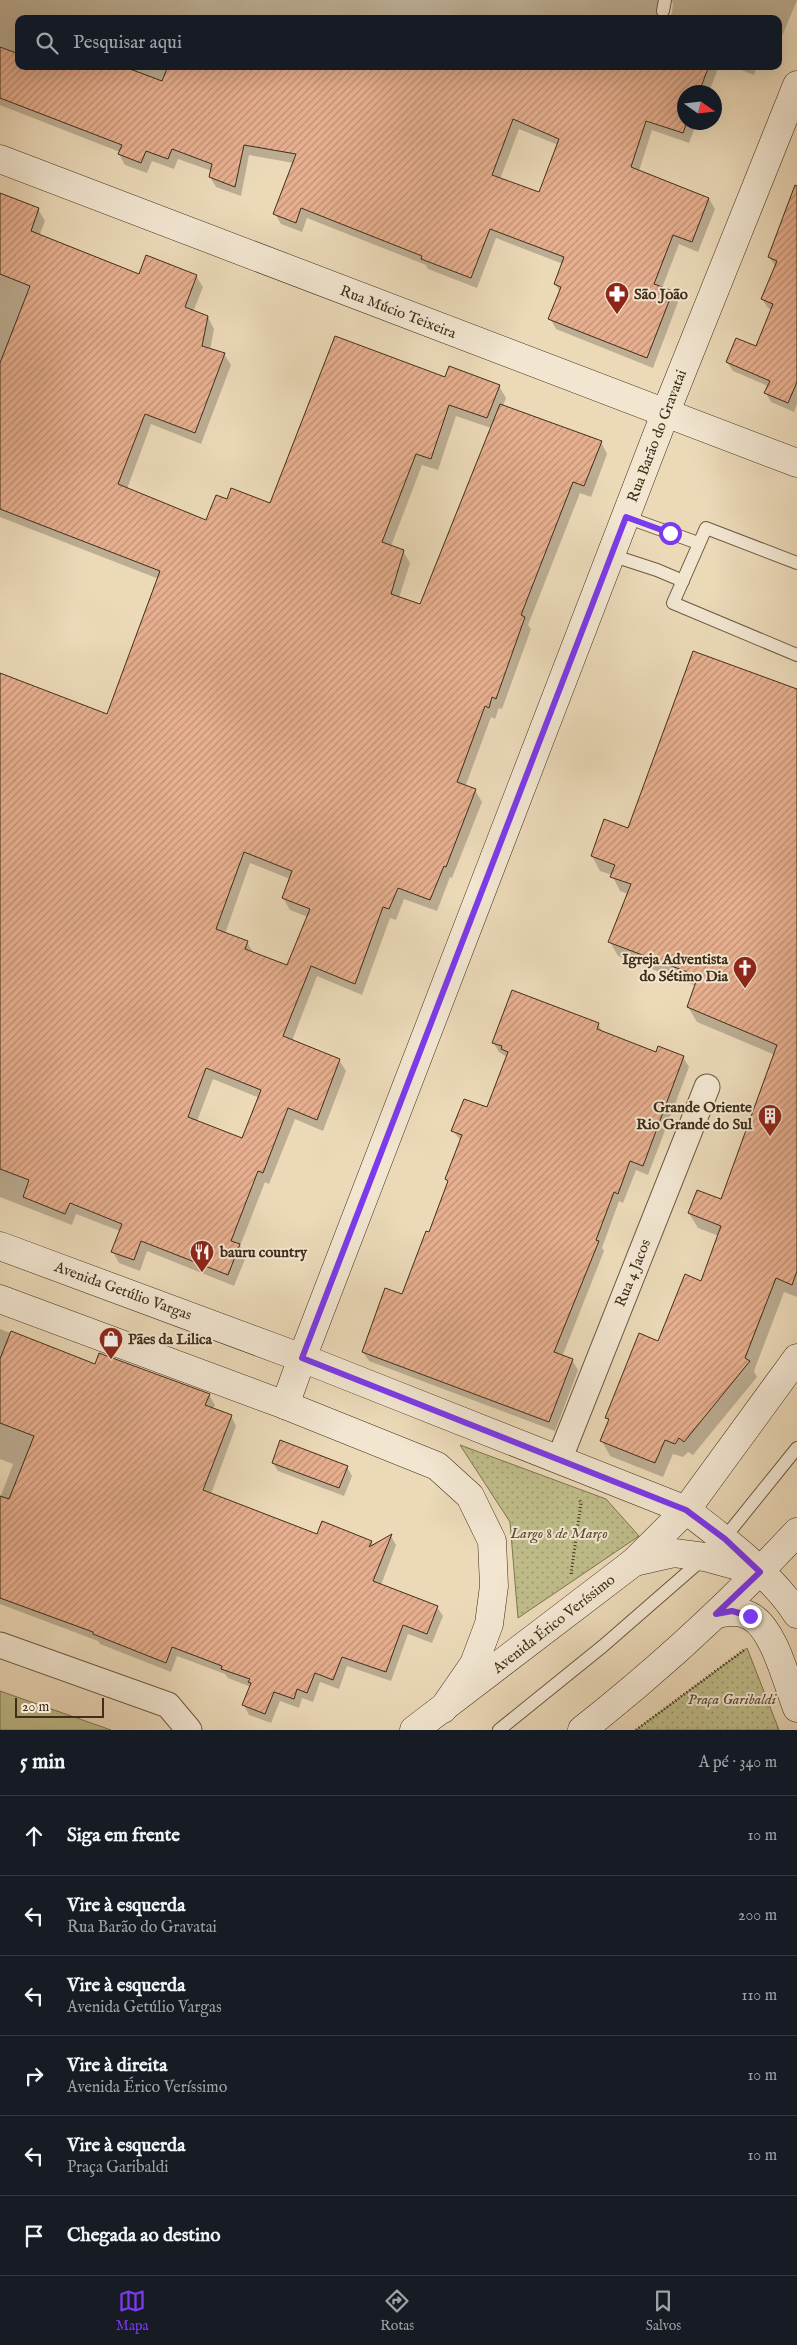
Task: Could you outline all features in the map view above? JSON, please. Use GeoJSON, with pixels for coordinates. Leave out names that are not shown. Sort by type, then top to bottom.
{"type":"FeatureCollection","features":[{"type":"Feature","properties":{"kind":"main road","name":"Rua Barão do Gravatai"},"geometry":{"type":"LineString","coordinates":[[285,1405],[665,414],[797,85]]}},
{"type":"Feature","properties":{"kind":"main road","name":"Rua Múcio Teixeira"},"geometry":{"type":"LineString","coordinates":[[0,158],[797,463]]}},
{"type":"Feature","properties":{"kind":"main road","name":"Avenida Getúlio Vargas"},"geometry":{"type":"LineString","coordinates":[[0,1246],[302,1358],[686,1510],[715,1548],[760,1572]]}},
{"type":"Feature","properties":{"kind":"main road"},"geometry":{"type":"LineString","coordinates":[[0,1300],[285,1405],[437,1466],[470,1496],[492,1541],[494,1586],[488,1624],[474,1664],[443,1709]]}},
{"type":"Feature","properties":{"kind":"main road","name":"Avenida Érico Veríssimo"},"geometry":{"type":"LineString","coordinates":[[414,1730],[634,1562],[686,1510],[797,1358]]}},
{"type":"Feature","properties":{"kind":"main road"},"geometry":{"type":"LineString","coordinates":[[582,1730],[716,1614],[760,1572],[797,1532]]}},
{"type":"Feature","properties":{"kind":"main road"},"geometry":{"type":"LineString","coordinates":[[634,1562],[674,1553],[715,1548]]}},
{"type":"Feature","properties":{"kind":"main road"},"geometry":{"type":"LineString","coordinates":[[760,1572],[797,1614]]}},
{"type":"Feature","properties":{"kind":"main road"},"geometry":{"type":"LineString","coordinates":[[716,1614],[732,1611],[750,1616],[764,1627],[797,1708]]}},
{"type":"Feature","properties":{"kind":"street","name":"Rua 4 Jacos"},"geometry":{"type":"LineString","coordinates":[[559,1460],[707,1086]]}},
{"type":"Feature","properties":{"kind":"street"},"geometry":{"type":"LineString","coordinates":[[0,1645],[168,1704],[189,1730]]}},
{"type":"Feature","properties":{"kind":"lane"},"geometry":{"type":"LineString","coordinates":[[626,517],[698,543]]}},
{"type":"Feature","properties":{"kind":"lane"},"geometry":{"type":"LineString","coordinates":[[797,563],[706,528],[673,603],[797,656]]}},
{"type":"Feature","properties":{"kind":"lane"},"geometry":{"type":"LineString","coordinates":[[611,555],[657,570],[682,581]]}},
{"type":"Feature","properties":{"kind":"lane"},"geometry":{"type":"LineString","coordinates":[[499,1730],[603,1646],[715,1548],[797,1448]]}},
{"type":"Feature","properties":{"kind":"path"},"geometry":{"type":"LineString","coordinates":[[559,1460],[581,1503],[570,1577]]}},
{"type":"Feature","properties":{"kind":"path"},"geometry":{"type":"LineString","coordinates":[[636,1730],[747,1648],[750,1656]]}},
{"type":"Feature","properties":{"kind":"green space","name":"Largo 8 de Março"},"geometry":{"type":"Polygon","coordinates":[[[460,1445],[606,1499],[639,1536],[518,1618],[510,1522],[460,1445]]]}},
{"type":"Feature","properties":{"kind":"green space","name":"Praça Garibaldi"},"geometry":{"type":"Polygon","coordinates":[[[747,1648],[779,1730],[636,1730],[640,1727],[747,1648]]]}},
{"type":"Feature","properties":{"kind":"green space"},"geometry":{"type":"Polygon","coordinates":[[[0,1691],[111,1730],[0,1730],[0,1691]]]}},
{"type":"Feature","properties":{"kind":"building"},"geometry":{"type":"Polygon","coordinates":[[[0,47],[15,53],[15,70],[133,70],[162,81],[166,70],[707,70],[702,85],[677,85],[677,130],[684,130],[683,133],[646,121],[631,167],[709,198],[692,242],[673,235],[654,284],[673,291],[647,358],[548,319],[561,287],[554,284],[564,257],[490,229],[471,278],[421,259],[422,256],[301,208],[296,223],[273,214],[296,154],[244,145],[235,187],[209,177],[212,164],[172,149],[168,159],[146,151],[141,163],[118,154],[122,145],[0,98],[0,47]],[[513,119],[492,175],[539,192],[559,139],[513,119]]]}},
{"type":"Feature","properties":{"kind":"building"},"geometry":{"type":"Polygon","coordinates":[[[795,185],[797,186],[797,382],[788,403],[764,393],[770,381],[726,362],[736,338],[756,346],[773,304],[761,299],[777,261],[768,257],[795,185]]]}},
{"type":"Feature","properties":{"kind":"building"},"geometry":{"type":"Polygon","coordinates":[[[0,193],[39,208],[31,231],[139,274],[146,255],[197,275],[185,307],[208,316],[202,346],[225,353],[195,433],[145,414],[118,484],[206,520],[216,495],[227,499],[231,488],[270,503],[335,336],[445,377],[449,366],[500,385],[487,418],[449,405],[431,459],[416,454],[382,542],[404,550],[391,594],[420,604],[500,404],[602,441],[584,486],[573,482],[521,615],[525,617],[496,699],[492,697],[489,708],[485,706],[457,782],[476,789],[446,867],[444,866],[430,900],[398,888],[389,909],[383,907],[355,984],[311,966],[283,1036],[340,1059],[317,1120],[288,1108],[263,1173],[258,1171],[231,1241],[240,1244],[228,1275],[141,1241],[134,1260],[111,1252],[122,1224],[70,1203],[65,1214],[23,1197],[29,1180],[0,1169],[0,673],[107,714],[160,571],[0,509],[0,363],[30,286],[0,274],[0,193]],[[244,852],[216,929],[248,941],[245,949],[287,965],[310,909],[282,898],[292,871],[244,852]],[[206,1068],[188,1117],[242,1138],[261,1090],[206,1068]]]}},
{"type":"Feature","properties":{"kind":"building"},"geometry":{"type":"Polygon","coordinates":[[[693,651],[797,689],[797,1271],[792,1285],[776,1278],[745,1358],[750,1361],[684,1442],[679,1438],[675,1444],[665,1440],[655,1463],[600,1441],[609,1419],[605,1418],[639,1333],[658,1341],[685,1274],[701,1281],[721,1226],[688,1213],[697,1190],[721,1199],[777,1045],[687,1007],[698,976],[608,942],[631,884],[610,877],[615,865],[591,856],[604,819],[628,828],[693,651]]]}},
{"type":"Feature","properties":{"kind":"building"},"geometry":{"type":"Polygon","coordinates":[[[512,990],[599,1023],[597,1029],[656,1052],[658,1046],[684,1056],[643,1166],[630,1161],[618,1194],[614,1192],[596,1240],[599,1241],[554,1352],[573,1359],[549,1422],[362,1352],[385,1288],[402,1294],[426,1231],[429,1232],[448,1181],[445,1179],[462,1135],[451,1131],[464,1099],[487,1107],[508,1052],[501,1049],[502,1046],[492,1043],[512,990]]]}},
{"type":"Feature","properties":{"kind":"building"},"geometry":{"type":"Polygon","coordinates":[[[11,1331],[95,1364],[99,1353],[210,1394],[205,1405],[232,1415],[203,1490],[317,1534],[322,1521],[372,1541],[369,1547],[392,1534],[373,1581],[438,1606],[427,1634],[403,1625],[386,1672],[342,1657],[333,1680],[315,1673],[307,1693],[297,1689],[294,1699],[274,1692],[265,1714],[242,1705],[251,1683],[248,1682],[250,1679],[221,1669],[222,1666],[172,1647],[166,1663],[93,1634],[93,1632],[0,1598],[0,1496],[9,1499],[34,1436],[0,1423],[0,1359],[11,1331]]]}},
{"type":"Feature","properties":{"kind":"building"},"geometry":{"type":"Polygon","coordinates":[[[280,1440],[348,1466],[339,1488],[272,1463],[280,1440]]]}},
{"type":"Feature","properties":{"kind":"place","name":"São João"},"geometry":{"type":"Point","coordinates":[617,315]}},
{"type":"Feature","properties":{"kind":"place","name":"Igreja Adventista do Sétimo Dia"},"geometry":{"type":"Point","coordinates":[745,989]}},
{"type":"Feature","properties":{"kind":"place","name":"Grande Oriente Rio Grande do Sul"},"geometry":{"type":"Point","coordinates":[770,1137]}},
{"type":"Feature","properties":{"kind":"place","name":"bauru country"},"geometry":{"type":"Point","coordinates":[202,1273]}},
{"type":"Feature","properties":{"kind":"place","name":"Pães da Lilica"},"geometry":{"type":"Point","coordinates":[111,1360]}},
{"type":"Feature","properties":{"kind":"route"},"geometry":{"type":"LineString","coordinates":[[670,533],[626,517],[302,1358],[686,1510],[725,1539],[760,1572],[716,1614],[732,1611],[750,1616]]}}]}
